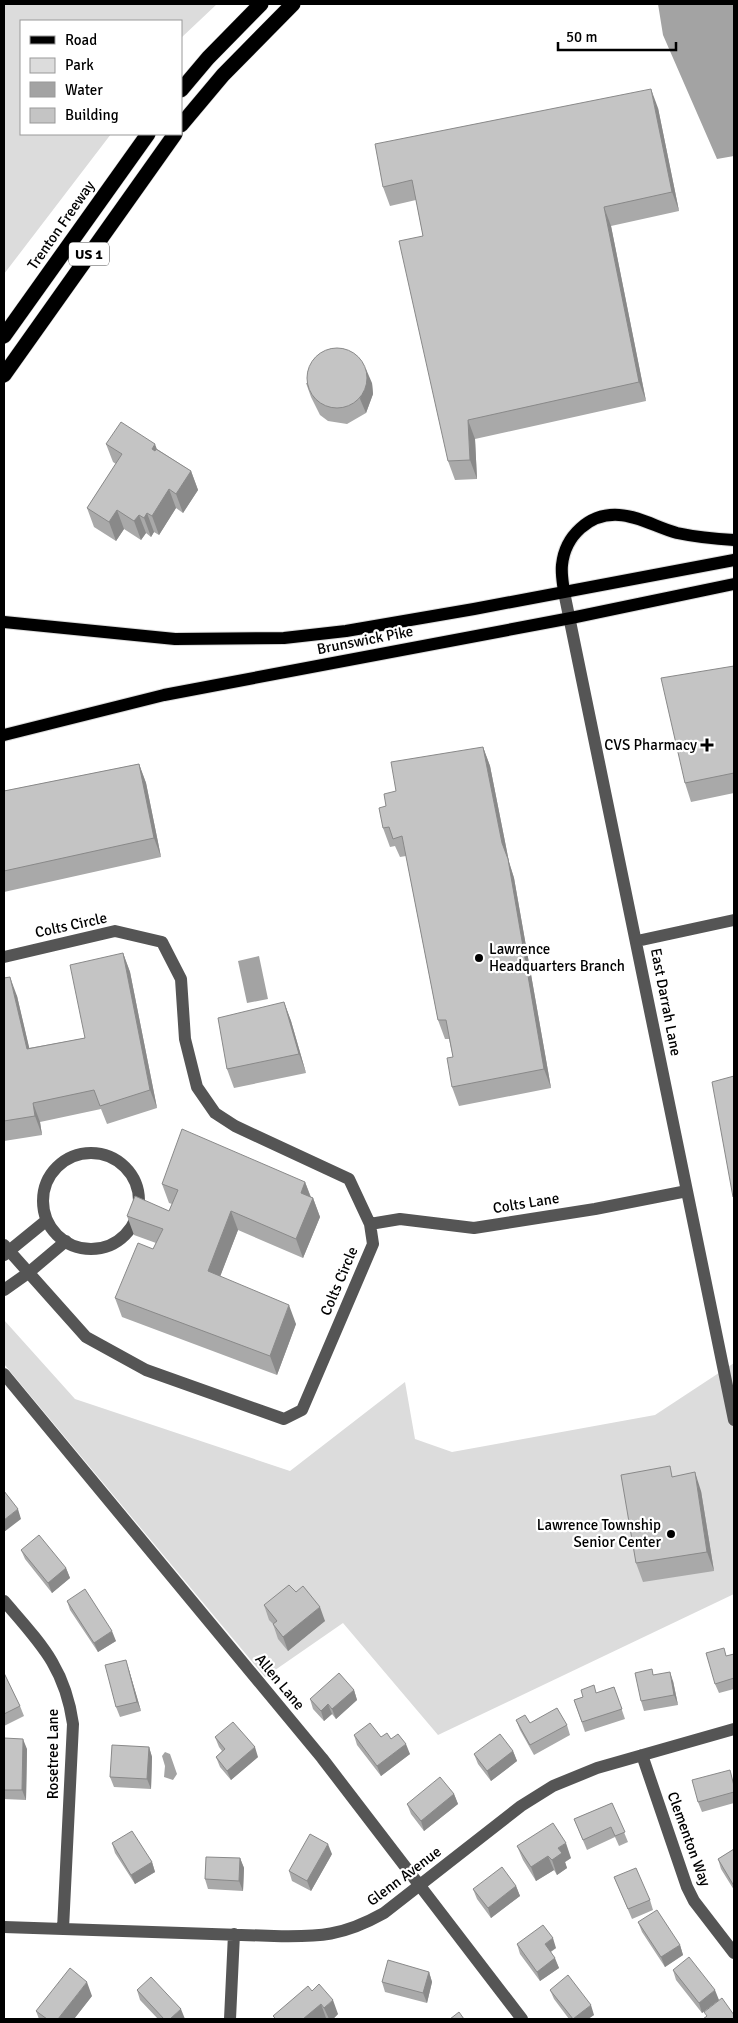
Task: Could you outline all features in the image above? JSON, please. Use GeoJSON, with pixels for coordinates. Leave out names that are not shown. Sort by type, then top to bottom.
{"type":"FeatureCollection","features":[{"type":"Feature","properties":{"kind":"highway"},"geometry":{"type":"LineString","coordinates":[[182,89],[261,4]]}},
{"type":"Feature","properties":{"kind":"highway"},"geometry":{"type":"LineString","coordinates":[[182,124],[229,68],[293,4]]}},
{"type":"Feature","properties":{"kind":"highway","name":"Trenton Freeway"},"geometry":{"type":"LineString","coordinates":[[4,336],[147,135]]}},
{"type":"Feature","properties":{"kind":"highway","name":"US 1"},"geometry":{"type":"LineString","coordinates":[[4,375],[173,135]]}},
{"type":"Feature","properties":{"kind":"main road"},"geometry":{"type":"LineString","coordinates":[[564,592],[562,565],[564,553],[571,539],[580,528],[592,520],[606,516],[633,518],[688,534],[734,540]]}},
{"type":"Feature","properties":{"kind":"main road","name":"Brunswick Pike"},"geometry":{"type":"LineString","coordinates":[[4,622],[175,639],[284,638],[346,631],[734,560]]}},
{"type":"Feature","properties":{"kind":"main road","name":"Brunswick Pike"},"geometry":{"type":"LineString","coordinates":[[4,735],[164,695],[571,618],[734,584]]}},
{"type":"Feature","properties":{"kind":"street","name":"East Darrah Lane"},"geometry":{"type":"LineString","coordinates":[[564,592],[571,618],[734,1420]]}},
{"type":"Feature","properties":{"kind":"street"},"geometry":{"type":"LineString","coordinates":[[636,941],[734,920]]}},
{"type":"Feature","properties":{"kind":"street","name":"Colts Circle"},"geometry":{"type":"LineString","coordinates":[[4,957],[115,931],[162,942],[181,979],[185,1039],[197,1087],[215,1113],[235,1126],[350,1179],[370,1224],[373,1244],[315,1384],[302,1410],[284,1419],[146,1370],[86,1337],[5,1250]]}},
{"type":"Feature","properties":{"kind":"street"},"geometry":{"type":"LineString","coordinates":[[94,1153],[110,1156],[124,1166],[133,1178],[138,1192],[139,1208],[134,1222],[125,1235],[113,1244],[98,1248],[83,1248],[66,1240],[47,1220],[43,1204],[45,1188],[52,1173],[63,1162],[78,1154],[94,1153]]}},
{"type":"Feature","properties":{"kind":"street","name":"Colts Lane"},"geometry":{"type":"LineString","coordinates":[[370,1224],[400,1218],[474,1228],[595,1209],[687,1191]]}},
{"type":"Feature","properties":{"kind":"street"},"geometry":{"type":"LineString","coordinates":[[5,1250],[47,1220]]}},
{"type":"Feature","properties":{"kind":"street"},"geometry":{"type":"LineString","coordinates":[[4,1290],[28,1273],[66,1240]]}},
{"type":"Feature","properties":{"kind":"street","name":"Allen Lane"},"geometry":{"type":"LineString","coordinates":[[4,1374],[322,1758],[522,2019]]}},
{"type":"Feature","properties":{"kind":"street","name":"Rosetree Lane"},"geometry":{"type":"LineString","coordinates":[[4,1601],[52,1660],[62,1678],[70,1702],[73,1724],[64,1929]]}},
{"type":"Feature","properties":{"kind":"street","name":"Glenn Avenue"},"geometry":{"type":"LineString","coordinates":[[4,1927],[317,1936],[341,1932],[364,1925],[384,1913],[521,1806],[553,1786],[590,1770],[734,1729]]}},
{"type":"Feature","properties":{"kind":"street","name":"Clementon Way"},"geometry":{"type":"LineString","coordinates":[[642,1755],[687,1887],[694,1901],[734,1953]]}},
{"type":"Feature","properties":{"kind":"street"},"geometry":{"type":"LineString","coordinates":[[230,2019],[234,1934]]}},
{"type":"Feature","properties":{"kind":"green space"},"geometry":{"type":"Polygon","coordinates":[[[4,4],[217,4],[182,37],[182,20],[20,20],[20,135],[110,135],[4,274],[4,4]]]}},
{"type":"Feature","properties":{"kind":"green space"},"geometry":{"type":"Polygon","coordinates":[[[4,1320],[75,1399],[290,1471],[405,1382],[415,1439],[452,1452],[655,1415],[734,1363],[734,1594],[438,1735],[343,1623],[265,1677],[4,1364],[4,1320]]]}},
{"type":"Feature","properties":{"kind":"water"},"geometry":{"type":"Polygon","coordinates":[[[658,4],[734,4],[734,156],[717,159],[663,35],[658,4]]]}},
{"type":"Feature","properties":{"kind":"water"},"geometry":{"type":"Polygon","coordinates":[[[259,956],[268,999],[247,1003],[238,961],[259,956]]]}},
{"type":"Feature","properties":{"kind":"water"},"geometry":{"type":"Polygon","coordinates":[[[165,1752],[170,1754],[177,1774],[173,1780],[164,1777],[165,1766],[162,1756],[165,1752]]]}},
{"type":"Feature","properties":{"kind":"building"},"geometry":{"type":"Polygon","coordinates":[[[651,89],[672,192],[604,207],[639,382],[468,420],[470,460],[448,461],[399,241],[423,236],[412,180],[383,187],[375,144],[651,89]]]}},
{"type":"Feature","properties":{"kind":"building"},"geometry":{"type":"Polygon","coordinates":[[[331,348],[343,348],[354,353],[362,361],[367,372],[365,390],[354,403],[343,408],[331,408],[320,403],[312,395],[307,384],[307,372],[312,361],[320,353],[331,348]]]}},
{"type":"Feature","properties":{"kind":"building"},"geometry":{"type":"Polygon","coordinates":[[[121,422],[155,444],[152,449],[155,451],[156,449],[191,471],[176,494],[169,489],[152,516],[147,513],[144,518],[139,515],[134,521],[117,510],[109,522],[87,508],[122,454],[106,444],[121,422]]]}},
{"type":"Feature","properties":{"kind":"building","name":"CVS Pharmacy"},"geometry":{"type":"Polygon","coordinates":[[[734,666],[734,773],[685,783],[661,678],[734,666]]]}},
{"type":"Feature","properties":{"kind":"building","name":"Lawrence Headquarters Branch"},"geometry":{"type":"Polygon","coordinates":[[[483,747],[502,843],[508,859],[544,1069],[452,1087],[447,1058],[453,1057],[446,1020],[438,1020],[402,836],[393,839],[389,827],[383,828],[379,808],[386,806],[384,794],[396,791],[391,762],[483,747]]]}},
{"type":"Feature","properties":{"kind":"building"},"geometry":{"type":"Polygon","coordinates":[[[139,764],[154,838],[4,871],[4,791],[139,764]]]}},
{"type":"Feature","properties":{"kind":"building"},"geometry":{"type":"Polygon","coordinates":[[[123,953],[150,1090],[100,1106],[94,1090],[33,1103],[35,1116],[4,1121],[4,978],[10,977],[27,1049],[85,1038],[70,965],[123,953]]]}},
{"type":"Feature","properties":{"kind":"building"},"geometry":{"type":"Polygon","coordinates":[[[284,1002],[299,1054],[227,1069],[218,1018],[284,1002]]]}},
{"type":"Feature","properties":{"kind":"building"},"geometry":{"type":"Polygon","coordinates":[[[734,1076],[734,1197],[733,1197],[712,1082],[734,1076]]]}},
{"type":"Feature","properties":{"kind":"building"},"geometry":{"type":"Polygon","coordinates":[[[182,1129],[305,1182],[301,1193],[313,1198],[296,1239],[231,1211],[208,1271],[289,1305],[270,1356],[115,1298],[138,1243],[153,1249],[163,1229],[127,1216],[135,1196],[169,1211],[178,1190],[162,1184],[182,1129]]]}},
{"type":"Feature","properties":{"kind":"building","name":"Lawrence Township Senior Center"},"geometry":{"type":"Polygon","coordinates":[[[670,1466],[672,1477],[695,1472],[707,1552],[636,1563],[621,1475],[670,1466]]]}},
{"type":"Feature","properties":{"kind":"building"},"geometry":{"type":"Polygon","coordinates":[[[4,1491],[18,1509],[4,1520],[4,1491]]]}},
{"type":"Feature","properties":{"kind":"building"},"geometry":{"type":"Polygon","coordinates":[[[39,1535],[66,1568],[48,1583],[21,1550],[39,1535]]]}},
{"type":"Feature","properties":{"kind":"building"},"geometry":{"type":"Polygon","coordinates":[[[289,1585],[296,1592],[303,1586],[320,1607],[283,1637],[273,1624],[277,1621],[264,1605],[289,1585]]]}},
{"type":"Feature","properties":{"kind":"building"},"geometry":{"type":"Polygon","coordinates":[[[85,1589],[112,1631],[94,1643],[67,1601],[85,1589]]]}},
{"type":"Feature","properties":{"kind":"building"},"geometry":{"type":"Polygon","coordinates":[[[724,1648],[726,1656],[734,1654],[734,1678],[715,1684],[706,1653],[724,1648]]]}},
{"type":"Feature","properties":{"kind":"building"},"geometry":{"type":"Polygon","coordinates":[[[126,1660],[137,1702],[116,1707],[105,1665],[126,1660]]]}},
{"type":"Feature","properties":{"kind":"building"},"geometry":{"type":"Polygon","coordinates":[[[652,1669],[653,1675],[670,1672],[674,1695],[641,1701],[635,1673],[652,1669]]]}},
{"type":"Feature","properties":{"kind":"building"},"geometry":{"type":"Polygon","coordinates":[[[4,1673],[20,1706],[4,1714],[4,1673]]]}},
{"type":"Feature","properties":{"kind":"building"},"geometry":{"type":"Polygon","coordinates":[[[339,1673],[354,1690],[332,1709],[328,1704],[321,1711],[310,1699],[339,1673]]]}},
{"type":"Feature","properties":{"kind":"building"},"geometry":{"type":"Polygon","coordinates":[[[594,1685],[596,1693],[614,1687],[622,1709],[582,1722],[574,1700],[583,1697],[581,1690],[594,1685]]]}},
{"type":"Feature","properties":{"kind":"building"},"geometry":{"type":"Polygon","coordinates":[[[557,1708],[567,1725],[530,1745],[516,1720],[525,1715],[530,1723],[557,1708]]]}},
{"type":"Feature","properties":{"kind":"building"},"geometry":{"type":"Polygon","coordinates":[[[233,1722],[255,1747],[227,1771],[216,1757],[225,1749],[215,1737],[233,1722]]]}},
{"type":"Feature","properties":{"kind":"building"},"geometry":{"type":"Polygon","coordinates":[[[370,1723],[381,1737],[387,1733],[391,1739],[398,1734],[406,1744],[377,1766],[354,1735],[370,1723]]]}},
{"type":"Feature","properties":{"kind":"building"},"geometry":{"type":"Polygon","coordinates":[[[500,1734],[513,1751],[487,1771],[474,1754],[500,1734]]]}},
{"type":"Feature","properties":{"kind":"building"},"geometry":{"type":"Polygon","coordinates":[[[4,1738],[23,1739],[22,1790],[4,1790],[4,1738]]]}},
{"type":"Feature","properties":{"kind":"building"},"geometry":{"type":"Polygon","coordinates":[[[112,1745],[149,1747],[147,1779],[110,1777],[112,1745]]]}},
{"type":"Feature","properties":{"kind":"building"},"geometry":{"type":"Polygon","coordinates":[[[730,1770],[734,1792],[698,1802],[692,1780],[730,1770]]]}},
{"type":"Feature","properties":{"kind":"building"},"geometry":{"type":"Polygon","coordinates":[[[440,1777],[454,1794],[421,1821],[407,1804],[440,1777]]]}},
{"type":"Feature","properties":{"kind":"building"},"geometry":{"type":"Polygon","coordinates":[[[612,1803],[625,1832],[615,1836],[611,1827],[583,1840],[574,1819],[612,1803]]]}},
{"type":"Feature","properties":{"kind":"building"},"geometry":{"type":"Polygon","coordinates":[[[553,1823],[566,1843],[558,1848],[562,1853],[552,1860],[548,1856],[531,1867],[517,1846],[553,1823]]]}},
{"type":"Feature","properties":{"kind":"building"},"geometry":{"type":"Polygon","coordinates":[[[132,1831],[152,1862],[131,1875],[112,1843],[132,1831]]]}},
{"type":"Feature","properties":{"kind":"building"},"geometry":{"type":"Polygon","coordinates":[[[310,1834],[328,1844],[307,1881],[289,1871],[310,1834]]]}},
{"type":"Feature","properties":{"kind":"building"},"geometry":{"type":"Polygon","coordinates":[[[734,1849],[734,1886],[718,1859],[734,1849]]]}},
{"type":"Feature","properties":{"kind":"building"},"geometry":{"type":"Polygon","coordinates":[[[206,1857],[240,1858],[239,1881],[205,1879],[206,1857]]]}},
{"type":"Feature","properties":{"kind":"building"},"geometry":{"type":"Polygon","coordinates":[[[502,1867],[516,1886],[488,1908],[473,1889],[502,1867]]]}},
{"type":"Feature","properties":{"kind":"building"},"geometry":{"type":"Polygon","coordinates":[[[636,1868],[650,1900],[628,1909],[614,1877],[636,1868]]]}},
{"type":"Feature","properties":{"kind":"building"},"geometry":{"type":"Polygon","coordinates":[[[657,1910],[680,1945],[661,1957],[638,1922],[657,1910]]]}},
{"type":"Feature","properties":{"kind":"building"},"geometry":{"type":"Polygon","coordinates":[[[543,1925],[553,1938],[545,1944],[555,1958],[537,1972],[517,1944],[543,1925]]]}},
{"type":"Feature","properties":{"kind":"building"},"geometry":{"type":"Polygon","coordinates":[[[689,1957],[715,1990],[699,2003],[673,1970],[689,1957]]]}},
{"type":"Feature","properties":{"kind":"building"},"geometry":{"type":"Polygon","coordinates":[[[388,1960],[429,1972],[423,1993],[382,1982],[388,1960]]]}},
{"type":"Feature","properties":{"kind":"building"},"geometry":{"type":"Polygon","coordinates":[[[70,1968],[87,1982],[58,2019],[47,2019],[36,2011],[70,1968]]]}},
{"type":"Feature","properties":{"kind":"building"},"geometry":{"type":"Polygon","coordinates":[[[568,1975],[591,2005],[573,2019],[550,1990],[568,1975]]]}},
{"type":"Feature","properties":{"kind":"building"},"geometry":{"type":"Polygon","coordinates":[[[151,1977],[181,2009],[170,2019],[164,2019],[137,1990],[151,1977]]]}},
{"type":"Feature","properties":{"kind":"building"},"geometry":{"type":"Polygon","coordinates":[[[319,1984],[333,2000],[324,2008],[321,2004],[303,2019],[276,2019],[273,2016],[308,1986],[312,1991],[319,1984]]]}},
{"type":"Feature","properties":{"kind":"building"},"geometry":{"type":"Polygon","coordinates":[[[722,1998],[734,2015],[734,2019],[703,2019],[707,2016],[704,2012],[722,1998]]]}},
{"type":"Feature","properties":{"kind":"building"},"geometry":{"type":"Polygon","coordinates":[[[459,2012],[464,2019],[450,2019],[459,2012]]]}},
{"type":"Feature","properties":{"kind":"place","name":"CVS Pharmacy"},"geometry":{"type":"Point","coordinates":[707,745]}},
{"type":"Feature","properties":{"kind":"place","name":"Lawrence Headquarters Branch"},"geometry":{"type":"Point","coordinates":[479,958]}},
{"type":"Feature","properties":{"kind":"place","name":"Lawrence Township Senior Center"},"geometry":{"type":"Point","coordinates":[671,1534]}}]}
